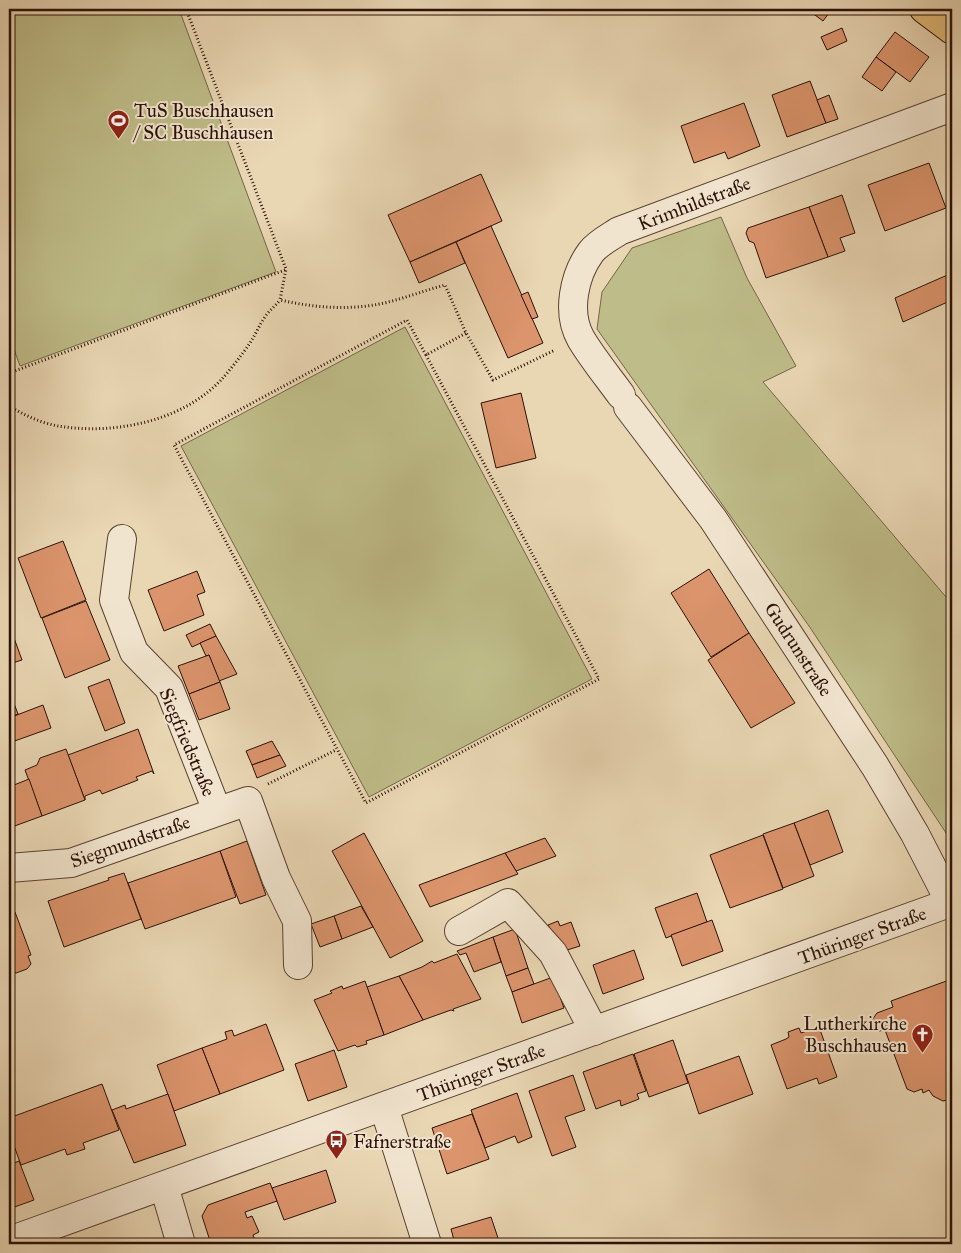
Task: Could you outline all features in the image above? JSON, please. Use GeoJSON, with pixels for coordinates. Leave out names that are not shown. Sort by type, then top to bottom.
{"type":"FeatureCollection","features":[{"type":"Feature","properties":{"kind":"main road"},"geometry":{"type":"LineString","coordinates":[[924,9],[952,30]]}},
{"type":"Feature","properties":{"kind":"street","name":"Krimhildstraße"},"geometry":{"type":"LineString","coordinates":[[625,401],[581,338],[575,323],[573,308],[574,292],[585,264],[592,251],[605,239],[619,231],[952,106]]}},
{"type":"Feature","properties":{"kind":"street","name":"Gudrunstraße"},"geometry":{"type":"LineString","coordinates":[[625,401],[713,519],[875,766],[915,834],[951,902]]}},
{"type":"Feature","properties":{"kind":"street","name":"Siegfriedstraße"},"geometry":{"type":"LineString","coordinates":[[122,539],[114,600],[134,652],[169,688],[218,811]]}},
{"type":"Feature","properties":{"kind":"street","name":"Siegmundstraße"},"geometry":{"type":"LineString","coordinates":[[9,868],[71,863],[248,801]]}},
{"type":"Feature","properties":{"kind":"street"},"geometry":{"type":"LineString","coordinates":[[248,801],[276,878],[297,921],[298,965]]}},
{"type":"Feature","properties":{"kind":"street","name":"Thüringer Straße"},"geometry":{"type":"LineString","coordinates":[[9,1241],[951,902]]}},
{"type":"Feature","properties":{"kind":"street"},"geometry":{"type":"LineString","coordinates":[[459,931],[508,903],[553,953],[594,1031]]}},
{"type":"Feature","properties":{"kind":"street"},"geometry":{"type":"LineString","coordinates":[[384,1107],[427,1244]]}},
{"type":"Feature","properties":{"kind":"street"},"geometry":{"type":"LineString","coordinates":[[164,1186],[181,1244]]}},
{"type":"Feature","properties":{"kind":"path"},"geometry":{"type":"LineString","coordinates":[[9,406],[25,415],[57,426],[95,429],[135,424],[160,418],[182,409],[202,396],[221,380],[250,343],[267,313],[280,300],[286,269],[186,9]]}},
{"type":"Feature","properties":{"kind":"path"},"geometry":{"type":"LineString","coordinates":[[9,376],[12,372],[286,269]]}},
{"type":"Feature","properties":{"kind":"path"},"geometry":{"type":"LineString","coordinates":[[280,300],[302,305],[332,308],[374,305],[445,285],[466,333],[493,380],[581,338]]}},
{"type":"Feature","properties":{"kind":"path"},"geometry":{"type":"LineString","coordinates":[[407,320],[426,355],[599,679],[366,803],[174,444],[407,320]]}},
{"type":"Feature","properties":{"kind":"path"},"geometry":{"type":"LineString","coordinates":[[426,355],[466,333]]}},
{"type":"Feature","properties":{"kind":"path"},"geometry":{"type":"LineString","coordinates":[[9,362],[12,372]]}},
{"type":"Feature","properties":{"kind":"path"},"geometry":{"type":"LineString","coordinates":[[248,801],[261,788],[336,750]]}},
{"type":"Feature","properties":{"kind":"shaded area","name":"TuS Buschhausen / SC Buschhausen"},"geometry":{"type":"Polygon","coordinates":[[[9,9],[179,9],[276,272],[20,366],[9,335],[9,9]]]}},
{"type":"Feature","properties":{"kind":"shaded area"},"geometry":{"type":"Polygon","coordinates":[[[721,217],[747,278],[796,366],[763,382],[952,604],[952,842],[809,626],[597,329],[602,292],[632,248],[721,217]]]}},
{"type":"Feature","properties":{"kind":"shaded area"},"geometry":{"type":"Polygon","coordinates":[[[405,327],[592,679],[369,797],[181,446],[405,327]]]}},
{"type":"Feature","properties":{"kind":"building"},"geometry":{"type":"Polygon","coordinates":[[[807,9],[832,9],[823,21],[807,9]]]}},
{"type":"Feature","properties":{"kind":"building"},"geometry":{"type":"Polygon","coordinates":[[[842,28],[847,41],[827,50],[821,37],[842,28]]]}},
{"type":"Feature","properties":{"kind":"building"},"geometry":{"type":"Polygon","coordinates":[[[895,32],[929,57],[910,82],[876,57],[895,32]]]}},
{"type":"Feature","properties":{"kind":"building"},"geometry":{"type":"Polygon","coordinates":[[[876,57],[896,72],[882,91],[862,77],[876,57]]]}},
{"type":"Feature","properties":{"kind":"building"},"geometry":{"type":"Polygon","coordinates":[[[810,81],[826,123],[787,137],[772,95],[810,81]]]}},
{"type":"Feature","properties":{"kind":"building"},"geometry":{"type":"Polygon","coordinates":[[[829,95],[838,119],[826,123],[817,100],[829,95]]]}},
{"type":"Feature","properties":{"kind":"building"},"geometry":{"type":"Polygon","coordinates":[[[744,103],[760,146],[728,159],[725,152],[694,163],[681,126],[744,103]]]}},
{"type":"Feature","properties":{"kind":"building"},"geometry":{"type":"Polygon","coordinates":[[[929,163],[946,208],[885,231],[868,185],[929,163]]]}},
{"type":"Feature","properties":{"kind":"building"},"geometry":{"type":"Polygon","coordinates":[[[481,174],[502,221],[410,262],[388,215],[481,174]]]}},
{"type":"Feature","properties":{"kind":"building"},"geometry":{"type":"Polygon","coordinates":[[[842,195],[855,233],[840,238],[845,251],[828,257],[809,207],[842,195]]]}},
{"type":"Feature","properties":{"kind":"building"},"geometry":{"type":"Polygon","coordinates":[[[809,207],[828,257],[766,278],[754,243],[749,241],[746,233],[748,228],[809,207]]]}},
{"type":"Feature","properties":{"kind":"building"},"geometry":{"type":"Polygon","coordinates":[[[491,226],[543,343],[508,358],[456,242],[491,226]]]}},
{"type":"Feature","properties":{"kind":"building"},"geometry":{"type":"Polygon","coordinates":[[[456,242],[465,263],[419,283],[410,262],[456,242]]]}},
{"type":"Feature","properties":{"kind":"building"},"geometry":{"type":"Polygon","coordinates":[[[952,273],[952,300],[903,322],[895,298],[952,273]]]}},
{"type":"Feature","properties":{"kind":"building"},"geometry":{"type":"Polygon","coordinates":[[[528,292],[538,317],[532,319],[521,295],[528,292]]]}},
{"type":"Feature","properties":{"kind":"building"},"geometry":{"type":"Polygon","coordinates":[[[521,393],[536,458],[496,468],[481,403],[521,393]]]}},
{"type":"Feature","properties":{"kind":"building"},"geometry":{"type":"Polygon","coordinates":[[[63,541],[86,600],[41,618],[18,558],[63,541]]]}},
{"type":"Feature","properties":{"kind":"building"},"geometry":{"type":"Polygon","coordinates":[[[709,569],[749,633],[711,657],[671,593],[709,569]]]}},
{"type":"Feature","properties":{"kind":"building"},"geometry":{"type":"Polygon","coordinates":[[[197,571],[205,592],[197,595],[204,615],[164,631],[148,590],[197,571]]]}},
{"type":"Feature","properties":{"kind":"building"},"geometry":{"type":"Polygon","coordinates":[[[86,601],[110,660],[65,678],[42,618],[86,601]]]}},
{"type":"Feature","properties":{"kind":"building"},"geometry":{"type":"Polygon","coordinates":[[[210,624],[216,636],[192,647],[186,635],[210,624]]]}},
{"type":"Feature","properties":{"kind":"building"},"geometry":{"type":"Polygon","coordinates":[[[749,633],[795,703],[751,728],[708,660],[749,633]]]}},
{"type":"Feature","properties":{"kind":"building"},"geometry":{"type":"Polygon","coordinates":[[[216,636],[237,674],[219,681],[209,655],[206,656],[200,643],[216,636]]]}},
{"type":"Feature","properties":{"kind":"building"},"geometry":{"type":"Polygon","coordinates":[[[14,638],[22,660],[9,664],[9,640],[14,638]]]}},
{"type":"Feature","properties":{"kind":"building"},"geometry":{"type":"Polygon","coordinates":[[[209,655],[220,682],[189,694],[178,666],[209,655]]]}},
{"type":"Feature","properties":{"kind":"building"},"geometry":{"type":"Polygon","coordinates":[[[109,679],[125,723],[105,731],[88,687],[109,679]]]}},
{"type":"Feature","properties":{"kind":"building"},"geometry":{"type":"Polygon","coordinates":[[[220,682],[230,709],[199,720],[189,694],[220,682]]]}},
{"type":"Feature","properties":{"kind":"building"},"geometry":{"type":"Polygon","coordinates":[[[9,694],[18,714],[9,718],[9,694]]]}},
{"type":"Feature","properties":{"kind":"building"},"geometry":{"type":"Polygon","coordinates":[[[43,705],[51,728],[9,743],[9,718],[43,705]]]}},
{"type":"Feature","properties":{"kind":"building"},"geometry":{"type":"Polygon","coordinates":[[[138,729],[154,774],[152,771],[136,777],[138,780],[102,794],[100,790],[85,796],[85,800],[68,755],[138,729]]]}},
{"type":"Feature","properties":{"kind":"building"},"geometry":{"type":"Polygon","coordinates":[[[272,741],[280,755],[252,765],[246,751],[272,741]]]}},
{"type":"Feature","properties":{"kind":"building"},"geometry":{"type":"Polygon","coordinates":[[[66,749],[85,800],[42,816],[25,770],[37,765],[40,758],[66,749]]]}},
{"type":"Feature","properties":{"kind":"building"},"geometry":{"type":"Polygon","coordinates":[[[280,755],[286,766],[257,778],[252,765],[280,755]]]}},
{"type":"Feature","properties":{"kind":"building"},"geometry":{"type":"Polygon","coordinates":[[[29,779],[42,816],[9,828],[9,787],[29,779]]]}},
{"type":"Feature","properties":{"kind":"building"},"geometry":{"type":"Polygon","coordinates":[[[828,810],[843,852],[810,865],[794,823],[828,810]]]}},
{"type":"Feature","properties":{"kind":"building"},"geometry":{"type":"Polygon","coordinates":[[[794,823],[814,876],[783,888],[763,834],[794,823]]]}},
{"type":"Feature","properties":{"kind":"building"},"geometry":{"type":"Polygon","coordinates":[[[364,833],[423,941],[390,958],[332,851],[364,833]]]}},
{"type":"Feature","properties":{"kind":"building"},"geometry":{"type":"Polygon","coordinates":[[[763,835],[783,889],[730,908],[710,855],[763,835]]]}},
{"type":"Feature","properties":{"kind":"building"},"geometry":{"type":"Polygon","coordinates":[[[545,838],[556,856],[516,871],[505,853],[545,838]]]}},
{"type":"Feature","properties":{"kind":"building"},"geometry":{"type":"Polygon","coordinates":[[[247,841],[266,895],[240,904],[220,851],[247,841]]]}},
{"type":"Feature","properties":{"kind":"building"},"geometry":{"type":"Polygon","coordinates":[[[220,851],[236,897],[145,929],[128,883],[220,851]]]}},
{"type":"Feature","properties":{"kind":"building"},"geometry":{"type":"Polygon","coordinates":[[[505,853],[518,874],[430,907],[419,885],[505,853]]]}},
{"type":"Feature","properties":{"kind":"building"},"geometry":{"type":"Polygon","coordinates":[[[124,873],[141,919],[64,947],[48,901],[124,873]]]}},
{"type":"Feature","properties":{"kind":"building"},"geometry":{"type":"Polygon","coordinates":[[[697,893],[707,922],[666,938],[655,908],[697,893]]]}},
{"type":"Feature","properties":{"kind":"building"},"geometry":{"type":"Polygon","coordinates":[[[361,906],[373,927],[342,939],[334,916],[361,906]]]}},
{"type":"Feature","properties":{"kind":"building"},"geometry":{"type":"Polygon","coordinates":[[[15,912],[31,955],[28,956],[31,964],[27,969],[16,973],[9,969],[9,915],[15,912]]]}},
{"type":"Feature","properties":{"kind":"building"},"geometry":{"type":"Polygon","coordinates":[[[334,916],[342,939],[320,947],[311,924],[334,916]]]}},
{"type":"Feature","properties":{"kind":"building"},"geometry":{"type":"Polygon","coordinates":[[[712,920],[723,951],[682,966],[671,935],[712,920]]]}},
{"type":"Feature","properties":{"kind":"building"},"geometry":{"type":"Polygon","coordinates":[[[558,921],[560,926],[571,922],[580,946],[564,951],[548,925],[558,921]]]}},
{"type":"Feature","properties":{"kind":"building"},"geometry":{"type":"Polygon","coordinates":[[[515,929],[528,968],[506,976],[493,937],[515,929]]]}},
{"type":"Feature","properties":{"kind":"building"},"geometry":{"type":"Polygon","coordinates":[[[493,937],[501,962],[474,972],[466,953],[460,955],[457,951],[493,937]]]}},
{"type":"Feature","properties":{"kind":"building"},"geometry":{"type":"Polygon","coordinates":[[[634,950],[644,979],[603,994],[593,965],[634,950]]]}},
{"type":"Feature","properties":{"kind":"building"},"geometry":{"type":"Polygon","coordinates":[[[457,954],[481,999],[453,1009],[454,1011],[451,1010],[423,1020],[399,976],[432,961],[434,963],[457,954]]]}},
{"type":"Feature","properties":{"kind":"building"},"geometry":{"type":"Polygon","coordinates":[[[528,968],[534,984],[512,992],[506,976],[528,968]]]}},
{"type":"Feature","properties":{"kind":"building"},"geometry":{"type":"Polygon","coordinates":[[[399,976],[423,1020],[384,1035],[367,987],[399,976]]]}},
{"type":"Feature","properties":{"kind":"building"},"geometry":{"type":"Polygon","coordinates":[[[553,977],[564,1008],[522,1023],[512,992],[553,977]]]}},
{"type":"Feature","properties":{"kind":"building","name":"Lutherkirche Buschhausen"},"geometry":{"type":"Polygon","coordinates":[[[952,979],[952,1099],[943,1101],[933,1096],[929,1090],[923,1093],[922,1089],[914,1092],[907,1089],[885,1030],[879,1031],[876,1029],[872,1024],[872,1020],[877,1013],[893,1007],[891,1001],[952,979]]]}},
{"type":"Feature","properties":{"kind":"building"},"geometry":{"type":"Polygon","coordinates":[[[365,981],[384,1035],[366,1041],[367,1044],[357,1047],[355,1045],[338,1051],[314,1000],[332,993],[330,991],[342,986],[343,989],[365,981]]]}},
{"type":"Feature","properties":{"kind":"building"},"geometry":{"type":"Polygon","coordinates":[[[266,1024],[284,1070],[220,1094],[202,1048],[227,1039],[225,1032],[232,1030],[234,1036],[266,1024]]]}},
{"type":"Feature","properties":{"kind":"building"},"geometry":{"type":"Polygon","coordinates":[[[819,1027],[837,1077],[819,1084],[817,1078],[787,1089],[771,1045],[789,1037],[788,1032],[799,1028],[801,1033],[819,1027]]]}},
{"type":"Feature","properties":{"kind":"building"},"geometry":{"type":"Polygon","coordinates":[[[673,1040],[688,1083],[649,1097],[634,1054],[673,1040]]]}},
{"type":"Feature","properties":{"kind":"building"},"geometry":{"type":"Polygon","coordinates":[[[202,1048],[220,1094],[174,1111],[157,1065],[202,1048]]]}},
{"type":"Feature","properties":{"kind":"building"},"geometry":{"type":"Polygon","coordinates":[[[334,1050],[347,1087],[308,1101],[295,1064],[334,1050]]]}},
{"type":"Feature","properties":{"kind":"building"},"geometry":{"type":"Polygon","coordinates":[[[633,1054],[646,1091],[637,1094],[639,1099],[621,1106],[620,1100],[596,1109],[583,1072],[633,1054]]]}},
{"type":"Feature","properties":{"kind":"building"},"geometry":{"type":"Polygon","coordinates":[[[739,1056],[753,1094],[699,1114],[686,1075],[739,1056]]]}},
{"type":"Feature","properties":{"kind":"building"},"geometry":{"type":"Polygon","coordinates":[[[573,1075],[585,1110],[565,1117],[576,1147],[552,1156],[529,1091],[573,1075]]]}},
{"type":"Feature","properties":{"kind":"building"},"geometry":{"type":"Polygon","coordinates":[[[102,1084],[119,1130],[83,1143],[85,1149],[67,1155],[65,1149],[21,1165],[9,1132],[9,1118],[102,1084]]]}},
{"type":"Feature","properties":{"kind":"building"},"geometry":{"type":"Polygon","coordinates":[[[517,1093],[532,1137],[518,1143],[515,1136],[485,1148],[471,1110],[517,1093]]]}},
{"type":"Feature","properties":{"kind":"building"},"geometry":{"type":"Polygon","coordinates":[[[168,1094],[186,1145],[134,1163],[112,1110],[125,1105],[126,1109],[168,1094]]]}},
{"type":"Feature","properties":{"kind":"building"},"geometry":{"type":"Polygon","coordinates":[[[472,1114],[489,1159],[447,1174],[432,1128],[472,1114]]]}},
{"type":"Feature","properties":{"kind":"building"},"geometry":{"type":"Polygon","coordinates":[[[19,1161],[34,1200],[9,1209],[9,1165],[19,1161]]]}},
{"type":"Feature","properties":{"kind":"building"},"geometry":{"type":"Polygon","coordinates":[[[326,1170],[336,1202],[284,1220],[272,1188],[326,1170]]]}},
{"type":"Feature","properties":{"kind":"building"},"geometry":{"type":"Polygon","coordinates":[[[270,1183],[277,1201],[245,1212],[247,1218],[252,1216],[259,1232],[253,1235],[256,1243],[211,1244],[202,1216],[208,1205],[270,1183]]]}},
{"type":"Feature","properties":{"kind":"building"},"geometry":{"type":"Polygon","coordinates":[[[491,1217],[500,1244],[455,1244],[451,1229],[491,1217]]]}},
{"type":"Feature","properties":{"kind":"place","name":"TuS Buschhausen / SC Buschhausen"},"geometry":{"type":"Point","coordinates":[118,140]}},
{"type":"Feature","properties":{"kind":"place","name":"Lutherkirche Buschhausen"},"geometry":{"type":"Point","coordinates":[923,1053]}},
{"type":"Feature","properties":{"kind":"place","name":"Fafnerstraße"},"geometry":{"type":"Point","coordinates":[337,1160]}}]}
